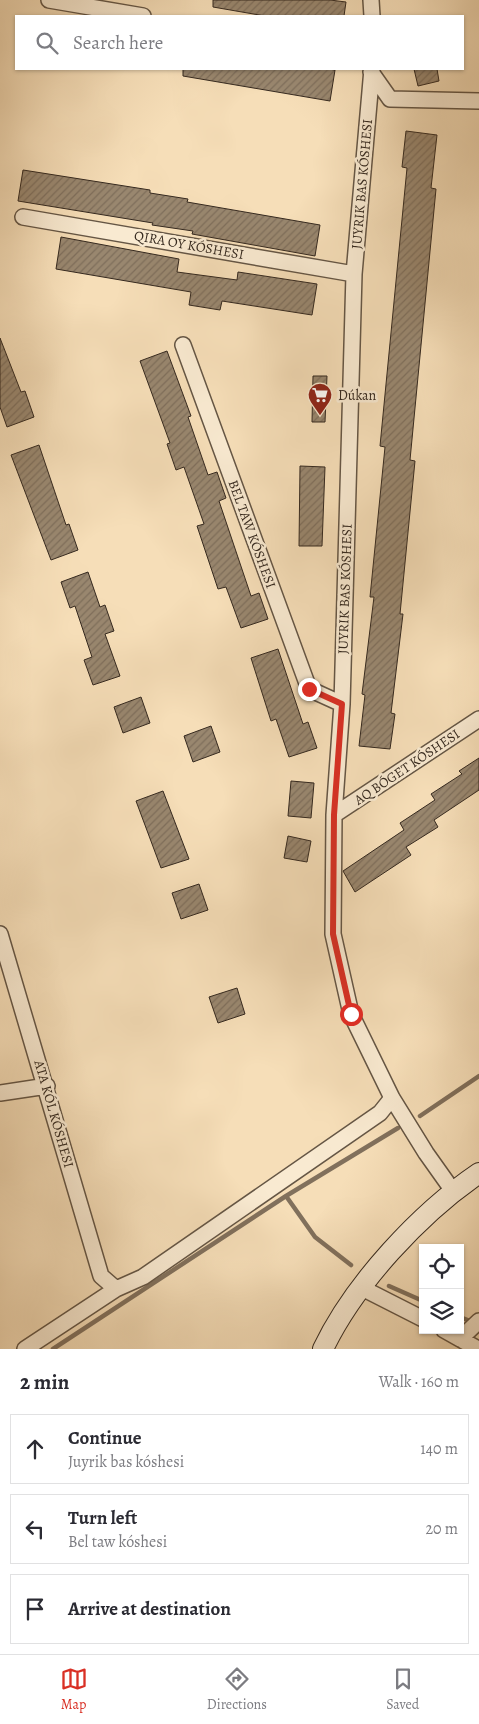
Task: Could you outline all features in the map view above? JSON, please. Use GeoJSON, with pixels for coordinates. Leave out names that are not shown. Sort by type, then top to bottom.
{"type":"FeatureCollection","features":[{"type":"Feature","properties":{"kind":"main road"},"geometry":{"type":"LineString","coordinates":[[323,1349],[362,1288],[396,1244],[453,1191],[479,1174]]}},
{"type":"Feature","properties":{"kind":"street"},"geometry":{"type":"LineString","coordinates":[[49,0],[137,15]]}},
{"type":"Feature","properties":{"kind":"street"},"geometry":{"type":"LineString","coordinates":[[371,0],[372,15]]}},
{"type":"Feature","properties":{"kind":"street"},"geometry":{"type":"LineString","coordinates":[[371,71],[390,99],[479,101]]}},
{"type":"Feature","properties":{"kind":"street","name":"JUYRIK BAS KÓSHESI"},"geometry":{"type":"LineString","coordinates":[[371,71],[354,274],[342,704],[334,815],[333,934],[351,1014],[392,1098],[426,1153],[453,1191]]}},
{"type":"Feature","properties":{"kind":"street"},"geometry":{"type":"LineString","coordinates":[[23,217],[354,274]]}},
{"type":"Feature","properties":{"kind":"street","name":"BEL TAW KÓSHESI"},"geometry":{"type":"LineString","coordinates":[[183,345],[309,689],[342,704]]}},
{"type":"Feature","properties":{"kind":"street","name":"AQ BÓGET KÓSHESI"},"geometry":{"type":"LineString","coordinates":[[334,815],[479,719]]}},
{"type":"Feature","properties":{"kind":"street","name":"ATA KÓL KÓSHESI"},"geometry":{"type":"LineString","coordinates":[[0,934],[101,1276],[116,1289]]}},
{"type":"Feature","properties":{"kind":"street"},"geometry":{"type":"LineString","coordinates":[[0,1093],[46,1086]]}},
{"type":"Feature","properties":{"kind":"street"},"geometry":{"type":"LineString","coordinates":[[25,1349],[116,1289],[143,1278],[380,1113],[392,1098]]}},
{"type":"Feature","properties":{"kind":"street"},"geometry":{"type":"LineString","coordinates":[[362,1288],[419,1317]]}},
{"type":"Feature","properties":{"kind":"street"},"geometry":{"type":"LineString","coordinates":[[460,1339],[479,1321]]}},
{"type":"Feature","properties":{"kind":"street"},"geometry":{"type":"LineString","coordinates":[[451,1334],[478,1349]]}},
{"type":"Feature","properties":{"kind":"building"},"geometry":{"type":"Polygon","coordinates":[[[213,0],[330,0],[346,2],[344,15],[259,15],[213,7],[213,0]]]}},
{"type":"Feature","properties":{"kind":"building"},"geometry":{"type":"Polygon","coordinates":[[[183,70],[335,70],[330,101],[183,76],[183,70]]]}},
{"type":"Feature","properties":{"kind":"building"},"geometry":{"type":"Polygon","coordinates":[[[414,70],[437,70],[439,81],[418,86],[414,70]]]}},
{"type":"Feature","properties":{"kind":"building"},"geometry":{"type":"Polygon","coordinates":[[[406,131],[437,135],[431,188],[436,189],[410,460],[415,461],[400,614],[403,614],[391,713],[395,714],[390,749],[359,746],[365,695],[362,694],[374,597],[370,597],[385,447],[380,446],[407,168],[402,167],[406,131]]]}},
{"type":"Feature","properties":{"kind":"building"},"geometry":{"type":"Polygon","coordinates":[[[23,170],[150,190],[150,193],[188,199],[187,202],[320,225],[315,256],[192,234],[193,231],[152,225],[153,223],[18,201],[23,170]]]}},
{"type":"Feature","properties":{"kind":"building"},"geometry":{"type":"Polygon","coordinates":[[[61,237],[179,259],[177,272],[237,280],[238,272],[317,284],[312,315],[222,301],[220,310],[189,305],[191,292],[56,269],[61,237]]]}},
{"type":"Feature","properties":{"kind":"building"},"geometry":{"type":"Polygon","coordinates":[[[0,338],[21,392],[25,391],[34,417],[7,427],[0,407],[0,338]]]}},
{"type":"Feature","properties":{"kind":"building"},"geometry":{"type":"Polygon","coordinates":[[[167,351],[191,416],[188,417],[208,475],[217,472],[226,498],[219,501],[251,596],[259,593],[268,619],[241,628],[226,587],[218,589],[197,526],[204,524],[184,467],[176,470],[167,444],[170,443],[140,361],[167,351]]]}},
{"type":"Feature","properties":{"kind":"building"},"geometry":{"type":"Polygon","coordinates":[[[313,376],[327,376],[325,422],[312,422],[313,376]]]}},
{"type":"Feature","properties":{"kind":"building"},"geometry":{"type":"Polygon","coordinates":[[[39,445],[66,525],[69,524],[78,550],[51,560],[11,455],[39,445]]]}},
{"type":"Feature","properties":{"kind":"building"},"geometry":{"type":"Polygon","coordinates":[[[300,466],[325,467],[322,546],[299,546],[300,466]]]}},
{"type":"Feature","properties":{"kind":"building"},"geometry":{"type":"Polygon","coordinates":[[[88,572],[100,607],[105,605],[114,631],[105,634],[120,676],[93,685],[84,660],[92,657],[75,606],[70,608],[61,582],[88,572]]]}},
{"type":"Feature","properties":{"kind":"building"},"geometry":{"type":"Polygon","coordinates":[[[278,649],[303,724],[308,722],[317,748],[289,757],[276,719],[271,721],[251,658],[278,649]]]}},
{"type":"Feature","properties":{"kind":"building"},"geometry":{"type":"Polygon","coordinates":[[[141,697],[150,723],[123,733],[114,707],[141,697]]]}},
{"type":"Feature","properties":{"kind":"building"},"geometry":{"type":"Polygon","coordinates":[[[211,726],[220,752],[193,762],[184,736],[211,726]]]}},
{"type":"Feature","properties":{"kind":"building"},"geometry":{"type":"Polygon","coordinates":[[[479,758],[479,790],[434,820],[438,827],[406,847],[411,855],[355,892],[343,871],[404,830],[400,823],[435,800],[431,794],[462,774],[459,771],[479,758]]]}},
{"type":"Feature","properties":{"kind":"building"},"geometry":{"type":"Polygon","coordinates":[[[291,781],[314,783],[311,818],[288,816],[291,781]]]}},
{"type":"Feature","properties":{"kind":"building"},"geometry":{"type":"Polygon","coordinates":[[[163,791],[189,859],[161,868],[136,801],[163,791]]]}},
{"type":"Feature","properties":{"kind":"building"},"geometry":{"type":"Polygon","coordinates":[[[288,836],[311,841],[307,862],[284,858],[288,836]]]}},
{"type":"Feature","properties":{"kind":"building"},"geometry":{"type":"Polygon","coordinates":[[[199,884],[208,910],[181,919],[172,893],[199,884]]]}},
{"type":"Feature","properties":{"kind":"building"},"geometry":{"type":"Polygon","coordinates":[[[237,988],[245,1014],[218,1023],[209,997],[237,988]]]}},
{"type":"Feature","properties":{"kind":"waterway"},"geometry":{"type":"LineString","coordinates":[[420,1116],[479,1076]]}},
{"type":"Feature","properties":{"kind":"waterway"},"geometry":{"type":"LineString","coordinates":[[53,1349],[286,1196],[398,1128]]}},
{"type":"Feature","properties":{"kind":"waterway"},"geometry":{"type":"LineString","coordinates":[[286,1196],[315,1237],[351,1265]]}},
{"type":"Feature","properties":{"kind":"waterway"},"geometry":{"type":"LineString","coordinates":[[389,1286],[419,1299]]}},
{"type":"Feature","properties":{"kind":"waterway"},"geometry":{"type":"LineString","coordinates":[[464,1319],[470,1321]]}},
{"type":"Feature","properties":{"kind":"place","name":"Dúkan"},"geometry":{"type":"Point","coordinates":[320,416]}},
{"type":"Feature","properties":{"kind":"route"},"geometry":{"type":"LineString","coordinates":[[309,689],[342,704],[334,815],[333,934],[351,1014]]}}]}
